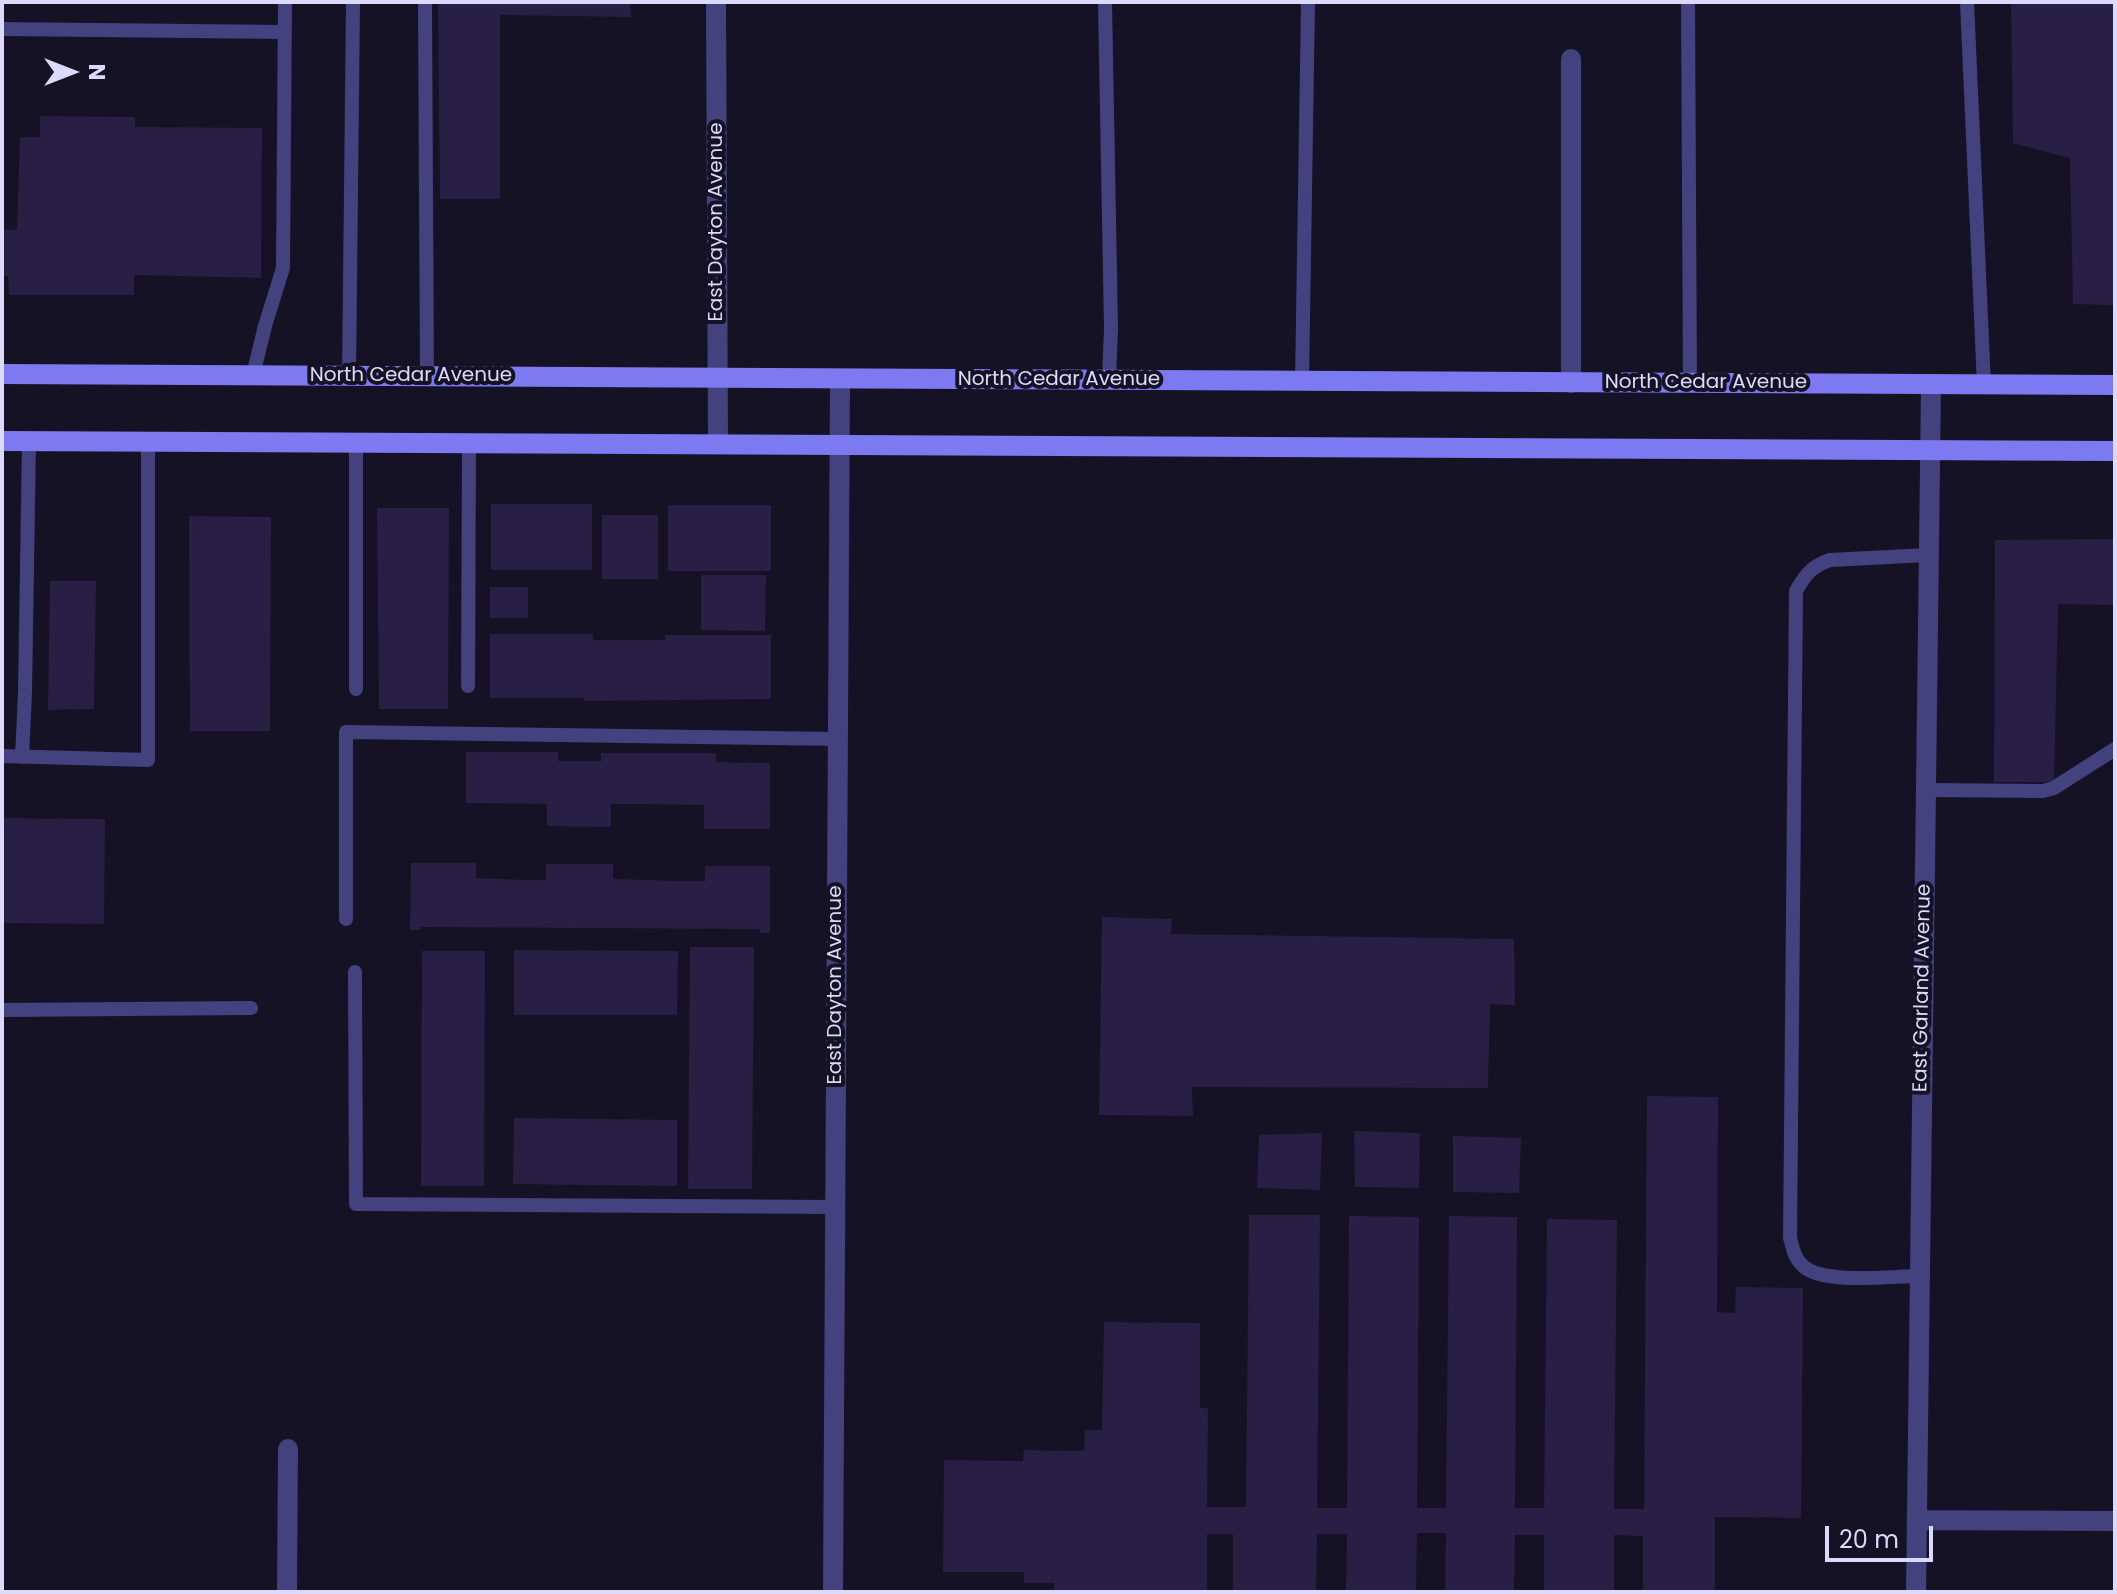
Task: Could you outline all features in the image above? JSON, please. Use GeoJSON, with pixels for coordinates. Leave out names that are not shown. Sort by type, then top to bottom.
{"type":"FeatureCollection","features":[{"type":"Feature","properties":{"kind":"main road","name":"North Cedar Avenue"},"geometry":{"type":"LineString","coordinates":[[2,374],[2115,385]]}},
{"type":"Feature","properties":{"kind":"main road"},"geometry":{"type":"LineString","coordinates":[[2,441],[2115,451]]}},
{"type":"Feature","properties":{"kind":"street","name":"East Dayton Avenue"},"geometry":{"type":"LineString","coordinates":[[716,2],[718,443]]}},
{"type":"Feature","properties":{"kind":"street"},"geometry":{"type":"LineString","coordinates":[[1571,59],[1571,383]]}},
{"type":"Feature","properties":{"kind":"street","name":"East Dayton Avenue"},"geometry":{"type":"LineString","coordinates":[[833,1592],[840,379]]}},
{"type":"Feature","properties":{"kind":"street","name":"East Garland Avenue"},"geometry":{"type":"LineString","coordinates":[[1916,1592],[1931,384]]}},
{"type":"Feature","properties":{"kind":"street"},"geometry":{"type":"LineString","coordinates":[[287,1592],[288,1449]]}},
{"type":"Feature","properties":{"kind":"street"},"geometry":{"type":"LineString","coordinates":[[1917,1520],[2115,1521]]}},
{"type":"Feature","properties":{"kind":"lane"},"geometry":{"type":"LineString","coordinates":[[253,375],[283,268],[285,2]]}},
{"type":"Feature","properties":{"kind":"lane"},"geometry":{"type":"LineString","coordinates":[[349,376],[353,2]]}},
{"type":"Feature","properties":{"kind":"lane"},"geometry":{"type":"LineString","coordinates":[[425,2],[427,376]]}},
{"type":"Feature","properties":{"kind":"lane"},"geometry":{"type":"LineString","coordinates":[[1105,2],[1111,328],[1109,380]]}},
{"type":"Feature","properties":{"kind":"lane"},"geometry":{"type":"LineString","coordinates":[[1302,382],[1308,2]]}},
{"type":"Feature","properties":{"kind":"lane"},"geometry":{"type":"LineString","coordinates":[[1688,2],[1690,384]]}},
{"type":"Feature","properties":{"kind":"lane"},"geometry":{"type":"LineString","coordinates":[[1967,2],[1984,385]]}},
{"type":"Feature","properties":{"kind":"lane"},"geometry":{"type":"LineString","coordinates":[[2,29],[284,32]]}},
{"type":"Feature","properties":{"kind":"lane"},"geometry":{"type":"LineString","coordinates":[[2,756],[148,760],[148,440]]}},
{"type":"Feature","properties":{"kind":"lane"},"geometry":{"type":"LineString","coordinates":[[22,757],[29,441]]}},
{"type":"Feature","properties":{"kind":"lane"},"geometry":{"type":"LineString","coordinates":[[356,441],[356,689]]}},
{"type":"Feature","properties":{"kind":"lane"},"geometry":{"type":"LineString","coordinates":[[468,686],[469,442]]}},
{"type":"Feature","properties":{"kind":"lane"},"geometry":{"type":"LineString","coordinates":[[1920,1276],[1832,1277],[1817,1274],[1804,1267],[1794,1255],[1790,1238],[1795,607],[1796,591],[1805,575],[1816,565],[1830,560],[1928,555]]}},
{"type":"Feature","properties":{"kind":"lane"},"geometry":{"type":"LineString","coordinates":[[346,919],[346,732],[838,739]]}},
{"type":"Feature","properties":{"kind":"lane"},"geometry":{"type":"LineString","coordinates":[[1926,790],[2043,791],[2054,788],[2115,749]]}},
{"type":"Feature","properties":{"kind":"lane"},"geometry":{"type":"LineString","coordinates":[[355,972],[356,1204],[835,1207]]}},
{"type":"Feature","properties":{"kind":"lane"},"geometry":{"type":"LineString","coordinates":[[2,1010],[251,1008]]}},
{"type":"Feature","properties":{"kind":"building"},"geometry":{"type":"Polygon","coordinates":[[[438,2],[630,2],[631,17],[500,15],[500,199],[440,199],[438,2]]]}},
{"type":"Feature","properties":{"kind":"building"},"geometry":{"type":"Polygon","coordinates":[[[2011,2],[2115,2],[2115,305],[2073,304],[2070,158],[2013,143],[2011,2]]]}},
{"type":"Feature","properties":{"kind":"building"},"geometry":{"type":"Polygon","coordinates":[[[40,116],[135,117],[135,127],[262,128],[261,278],[134,275],[134,295],[9,295],[8,276],[2,276],[2,229],[17,230],[20,137],[40,137],[40,116]]]}},
{"type":"Feature","properties":{"kind":"building"},"geometry":{"type":"Polygon","coordinates":[[[491,504],[592,504],[592,570],[491,570],[491,504]]]}},
{"type":"Feature","properties":{"kind":"building"},"geometry":{"type":"Polygon","coordinates":[[[668,505],[771,505],[771,571],[668,571],[668,505]]]}},
{"type":"Feature","properties":{"kind":"building"},"geometry":{"type":"Polygon","coordinates":[[[377,508],[449,508],[448,709],[379,709],[377,508]]]}},
{"type":"Feature","properties":{"kind":"building"},"geometry":{"type":"Polygon","coordinates":[[[602,515],[658,515],[658,579],[602,579],[602,515]]]}},
{"type":"Feature","properties":{"kind":"building"},"geometry":{"type":"Polygon","coordinates":[[[189,516],[271,517],[270,731],[190,731],[189,516]]]}},
{"type":"Feature","properties":{"kind":"building"},"geometry":{"type":"Polygon","coordinates":[[[2115,539],[2115,605],[2058,604],[2054,782],[1994,782],[1995,540],[2115,539]]]}},
{"type":"Feature","properties":{"kind":"building"},"geometry":{"type":"Polygon","coordinates":[[[701,575],[766,575],[765,631],[701,630],[701,575]]]}},
{"type":"Feature","properties":{"kind":"building"},"geometry":{"type":"Polygon","coordinates":[[[50,581],[96,581],[94,709],[48,710],[50,581]]]}},
{"type":"Feature","properties":{"kind":"building"},"geometry":{"type":"Polygon","coordinates":[[[490,587],[528,587],[528,618],[490,618],[490,587]]]}},
{"type":"Feature","properties":{"kind":"building"},"geometry":{"type":"Polygon","coordinates":[[[490,634],[593,634],[593,640],[665,640],[665,635],[771,635],[771,699],[584,701],[584,698],[490,698],[490,634]]]}},
{"type":"Feature","properties":{"kind":"building"},"geometry":{"type":"Polygon","coordinates":[[[466,752],[558,752],[558,761],[601,761],[601,753],[716,753],[716,762],[770,763],[770,829],[704,829],[704,805],[643,804],[611,804],[611,827],[547,826],[547,804],[466,803],[466,752]]]}},
{"type":"Feature","properties":{"kind":"building"},"geometry":{"type":"Polygon","coordinates":[[[2,818],[105,819],[104,924],[2,923],[2,818]]]}},
{"type":"Feature","properties":{"kind":"building"},"geometry":{"type":"Polygon","coordinates":[[[411,863],[476,863],[476,878],[526,880],[546,880],[546,864],[613,864],[613,879],[676,881],[705,881],[705,866],[770,866],[770,933],[760,933],[760,929],[421,927],[421,930],[410,930],[411,863]]]}},
{"type":"Feature","properties":{"kind":"building"},"geometry":{"type":"Polygon","coordinates":[[[1102,917],[1172,919],[1171,934],[1514,939],[1515,1005],[1490,1004],[1488,1088],[1192,1087],[1193,1116],[1099,1115],[1102,917]]]}},
{"type":"Feature","properties":{"kind":"building"},"geometry":{"type":"Polygon","coordinates":[[[690,947],[754,947],[752,1189],[688,1189],[690,947]]]}},
{"type":"Feature","properties":{"kind":"building"},"geometry":{"type":"Polygon","coordinates":[[[514,950],[678,951],[677,1015],[514,1015],[514,950]]]}},
{"type":"Feature","properties":{"kind":"building"},"geometry":{"type":"Polygon","coordinates":[[[422,951],[485,951],[484,1186],[421,1186],[422,951]]]}},
{"type":"Feature","properties":{"kind":"building"},"geometry":{"type":"Polygon","coordinates":[[[1647,1096],[1718,1097],[1717,1312],[1735,1313],[1736,1287],[1803,1288],[1801,1518],[1715,1517],[1715,1592],[1643,1592],[1643,1536],[1614,1535],[1614,1592],[1544,1592],[1544,1535],[1515,1535],[1514,1592],[1445,1592],[1446,1533],[1417,1533],[1416,1592],[1346,1592],[1347,1534],[1317,1534],[1316,1592],[1233,1592],[1233,1534],[1207,1534],[1207,1592],[1054,1592],[1054,1583],[1024,1583],[1024,1572],[943,1572],[944,1460],[1023,1461],[1024,1450],[1084,1451],[1085,1430],[1102,1430],[1104,1322],[1200,1323],[1200,1408],[1208,1408],[1207,1507],[1246,1507],[1249,1215],[1320,1215],[1317,1508],[1347,1508],[1349,1216],[1419,1217],[1417,1508],[1446,1508],[1449,1216],[1517,1217],[1515,1508],[1544,1508],[1547,1219],[1617,1220],[1614,1509],[1644,1509],[1647,1096]]]}},
{"type":"Feature","properties":{"kind":"building"},"geometry":{"type":"Polygon","coordinates":[[[514,1118],[677,1120],[677,1186],[513,1184],[514,1118]]]}},
{"type":"Feature","properties":{"kind":"building"},"geometry":{"type":"Polygon","coordinates":[[[1354,1131],[1420,1133],[1419,1188],[1355,1187],[1354,1131]]]}},
{"type":"Feature","properties":{"kind":"building"},"geometry":{"type":"Polygon","coordinates":[[[1322,1133],[1320,1190],[1257,1188],[1259,1135],[1322,1133]]]}},
{"type":"Feature","properties":{"kind":"building"},"geometry":{"type":"Polygon","coordinates":[[[1453,1136],[1521,1138],[1519,1193],[1453,1192],[1453,1136]]]}}]}
